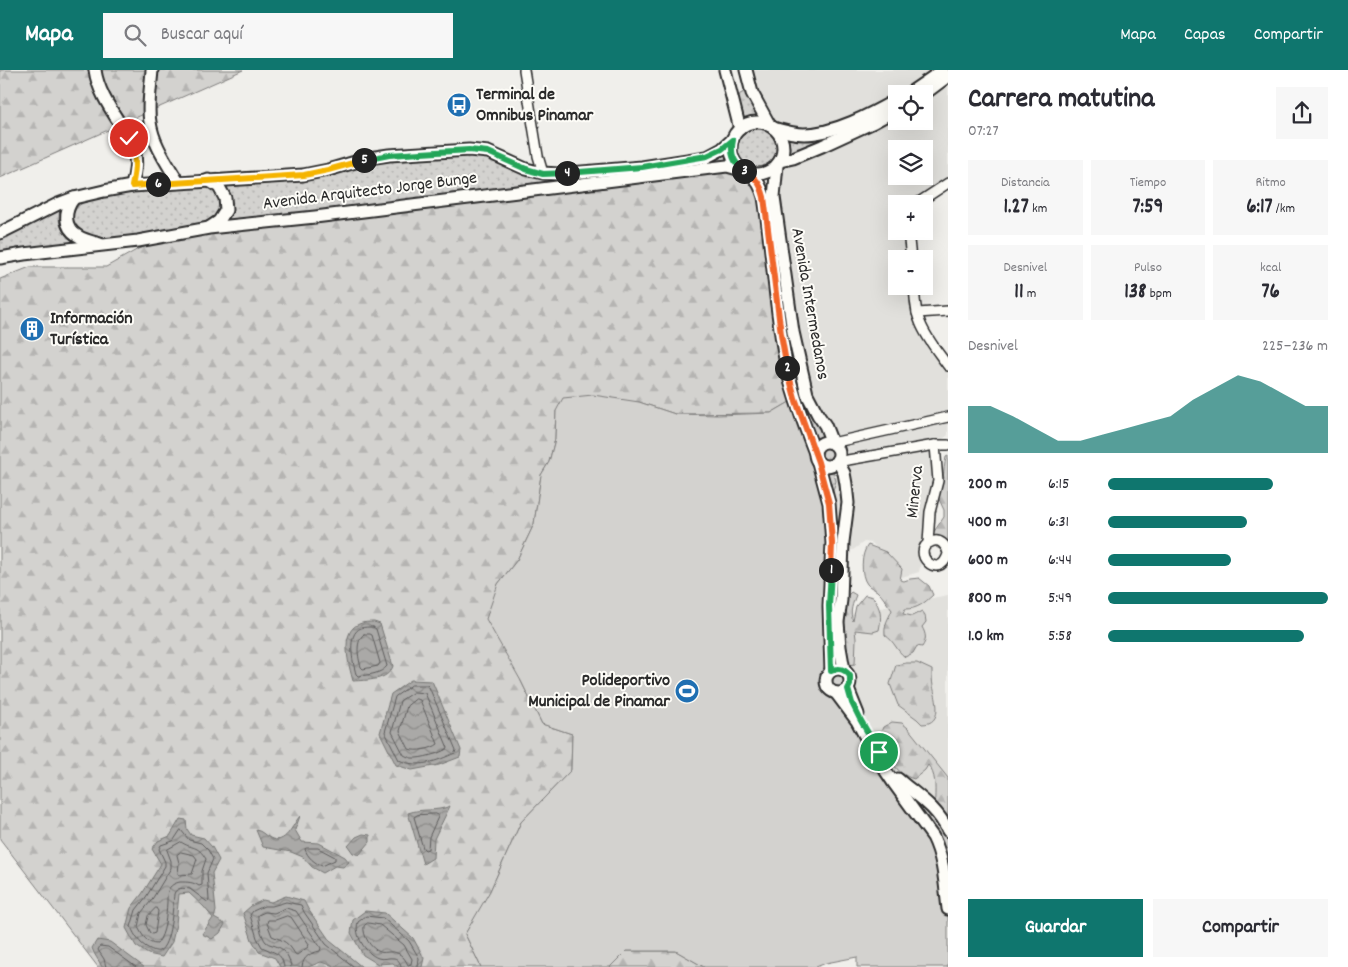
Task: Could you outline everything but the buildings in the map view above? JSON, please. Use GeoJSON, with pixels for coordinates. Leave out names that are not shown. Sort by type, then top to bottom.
{"type":"FeatureCollection","features":[{"type":"Feature","properties":{"kind":"main road"},"geometry":{"type":"LineString","coordinates":[[95,70],[96,80],[101,92],[134,148],[136,160],[132,186]]}},
{"type":"Feature","properties":{"kind":"main road"},"geometry":{"type":"LineString","coordinates":[[152,70],[149,119],[152,134],[178,182]]}},
{"type":"Feature","properties":{"kind":"main road"},"geometry":{"type":"LineString","coordinates":[[725,70],[740,129]]}},
{"type":"Feature","properties":{"kind":"main road"},"geometry":{"type":"LineString","coordinates":[[746,70],[752,93],[772,127],[779,135],[783,152],[778,163],[771,170],[757,174],[747,172]]}},
{"type":"Feature","properties":{"kind":"main road"},"geometry":{"type":"LineString","coordinates":[[921,85],[943,70]]}},
{"type":"Feature","properties":{"kind":"main road"},"geometry":{"type":"LineString","coordinates":[[933,87],[948,76]]}},
{"type":"Feature","properties":{"kind":"main road"},"geometry":{"type":"LineString","coordinates":[[731,90],[749,84]]}},
{"type":"Feature","properties":{"kind":"main road"},"geometry":{"type":"LineString","coordinates":[[888,104],[848,124],[822,132],[805,134],[780,130],[762,123],[746,125],[740,129],[731,147],[734,161],[758,182],[764,197],[787,368],[829,503],[832,543],[829,606],[831,671],[828,674],[826,683],[831,691],[836,693],[856,721],[876,755],[933,837],[944,875],[948,909]]}},
{"type":"Feature","properties":{"kind":"main road"},"geometry":{"type":"LineString","coordinates":[[778,163],[822,146],[888,114]]}},
{"type":"Feature","properties":{"kind":"main road","name":"Avenida Arquitecto Jorge Bunge"},"geometry":{"type":"LineString","coordinates":[[0,233],[74,198],[132,186],[304,175],[369,158],[469,150],[488,152],[526,169],[543,174],[558,174],[642,167],[707,156],[722,149],[733,140]]}},
{"type":"Feature","properties":{"kind":"main road","name":"Avenida Intermedanos"},"geometry":{"type":"LineString","coordinates":[[778,163],[774,198],[793,332],[807,394],[825,425],[832,443]]}},
{"type":"Feature","properties":{"kind":"main road","name":"Avenida Arquitecto Jorge Bunge"},"geometry":{"type":"LineString","coordinates":[[0,258],[138,241],[209,228],[315,217],[727,166],[747,172]]}},
{"type":"Feature","properties":{"kind":"main road"},"geometry":{"type":"LineString","coordinates":[[208,180],[219,187],[225,198],[226,210],[220,222],[209,228]]}},
{"type":"Feature","properties":{"kind":"main road"},"geometry":{"type":"LineString","coordinates":[[74,198],[68,206],[67,224],[79,236],[103,245]]}},
{"type":"Feature","properties":{"kind":"main road"},"geometry":{"type":"LineString","coordinates":[[837,460],[828,466],[821,464],[816,457],[817,446],[825,442],[832,443],[838,449],[837,460],[844,474],[846,484],[848,503],[842,549],[841,600],[838,622],[844,670],[850,676],[848,689],[852,703],[889,768],[906,786],[928,802],[948,830]]}},
{"type":"Feature","properties":{"kind":"main road"},"geometry":{"type":"LineString","coordinates":[[831,671],[844,670]]}},
{"type":"Feature","properties":{"kind":"main road"},"geometry":{"type":"LineString","coordinates":[[836,693],[848,689]]}},
{"type":"Feature","properties":{"kind":"street"},"geometry":{"type":"LineString","coordinates":[[524,70],[538,156],[543,174]]}},
{"type":"Feature","properties":{"kind":"street"},"geometry":{"type":"LineString","coordinates":[[930,195],[948,183]]}},
{"type":"Feature","properties":{"kind":"street"},"geometry":{"type":"LineString","coordinates":[[915,295],[917,313],[926,335],[948,366]]}},
{"type":"Feature","properties":{"kind":"street"},"geometry":{"type":"LineString","coordinates":[[917,313],[948,311]]}},
{"type":"Feature","properties":{"kind":"street"},"geometry":{"type":"LineString","coordinates":[[832,443],[948,417]]}},
{"type":"Feature","properties":{"kind":"street"},"geometry":{"type":"LineString","coordinates":[[837,460],[842,461],[935,444],[948,445]]}},
{"type":"Feature","properties":{"kind":"street","name":"Minerva"},"geometry":{"type":"LineString","coordinates":[[928,544],[930,512],[938,481],[935,444]]}},
{"type":"Feature","properties":{"kind":"street"},"geometry":{"type":"LineString","coordinates":[[939,541],[946,546],[948,554],[942,564],[934,566],[927,562],[923,550],[931,542],[939,541]]}},
{"type":"Feature","properties":{"kind":"shaded area"},"geometry":{"type":"Polygon","coordinates":[[[745,70],[948,70],[948,183],[930,195],[888,195],[888,240],[909,240],[910,250],[888,250],[888,295],[915,295],[917,313],[948,366],[948,435],[935,445],[938,481],[919,572],[902,577],[872,543],[864,542],[853,550],[841,551],[832,543],[829,503],[836,481],[838,454],[795,399],[770,236],[780,161],[783,152],[782,143],[745,70]]]}},
{"type":"Feature","properties":{"kind":"shaded area"},"geometry":{"type":"Polygon","coordinates":[[[948,595],[948,829],[889,768],[862,721],[853,703],[847,672],[829,618],[948,595]]]}},
{"type":"Feature","properties":{"kind":"green space"},"geometry":{"type":"Polygon","coordinates":[[[0,70],[243,70],[0,178],[0,70]]]}},
{"type":"Feature","properties":{"kind":"green space"},"geometry":{"type":"Polygon","coordinates":[[[744,92],[757,116],[743,121],[739,97],[744,92]]]}},
{"type":"Feature","properties":{"kind":"green space"},"geometry":{"type":"Polygon","coordinates":[[[760,127],[768,130],[774,136],[777,148],[774,160],[768,166],[752,169],[744,166],[738,160],[735,144],[738,136],[744,130],[760,127]]]}},
{"type":"Feature","properties":{"kind":"green space"},"geometry":{"type":"Polygon","coordinates":[[[834,134],[789,155],[790,147],[787,136],[816,138],[834,134]]]}},
{"type":"Feature","properties":{"kind":"green space"},"geometry":{"type":"Polygon","coordinates":[[[728,147],[728,155],[732,163],[223,222],[230,203],[229,194],[224,184],[372,162],[482,156],[499,161],[523,172],[668,167],[728,147]]]}},
{"type":"Feature","properties":{"kind":"green space"},"geometry":{"type":"Polygon","coordinates":[[[727,166],[759,182],[795,399],[771,413],[675,414],[639,402],[556,411],[555,439],[549,462],[541,475],[534,524],[517,560],[498,584],[521,681],[542,724],[572,734],[571,770],[521,822],[485,902],[465,934],[481,967],[98,967],[0,839],[0,279],[30,267],[106,267],[140,248],[209,228],[727,166]]]}},
{"type":"Feature","properties":{"kind":"green space"},"geometry":{"type":"Polygon","coordinates":[[[211,186],[218,198],[220,207],[216,215],[206,225],[103,241],[83,234],[75,227],[72,220],[73,213],[78,206],[86,201],[120,192],[211,186]]]}},
{"type":"Feature","properties":{"kind":"green space"},"geometry":{"type":"Polygon","coordinates":[[[60,210],[59,221],[62,230],[77,243],[0,254],[0,239],[60,210]]]}},
{"type":"Feature","properties":{"kind":"green space","name":"Polideportivo Municipal de Pinamar"},"geometry":{"type":"Polygon","coordinates":[[[593,395],[639,402],[675,414],[718,415],[771,413],[795,399],[829,503],[829,636],[858,721],[932,837],[948,911],[948,967],[857,967],[857,957],[826,963],[816,967],[704,967],[676,951],[626,951],[610,967],[481,967],[465,934],[490,891],[521,822],[571,770],[572,734],[542,724],[521,681],[486,619],[498,584],[517,560],[534,524],[541,475],[549,462],[555,439],[556,411],[563,398],[593,395]]]}},
{"type":"Feature","properties":{"kind":"green space"},"geometry":{"type":"Polygon","coordinates":[[[795,399],[821,425],[838,449],[838,456],[833,470],[836,481],[829,503],[795,399]]]}},
{"type":"Feature","properties":{"kind":"green space"},"geometry":{"type":"Polygon","coordinates":[[[948,456],[948,554],[936,547],[933,533],[944,517],[944,510],[938,497],[946,457],[948,456]]]}},
{"type":"Feature","properties":{"kind":"green space"},"geometry":{"type":"Polygon","coordinates":[[[868,545],[886,552],[902,569],[900,580],[919,578],[929,586],[933,595],[917,607],[905,609],[903,614],[912,616],[922,611],[926,622],[922,627],[925,637],[924,644],[922,647],[917,646],[913,653],[905,657],[885,635],[886,624],[892,610],[879,593],[868,585],[863,575],[863,558],[868,545]]]}},
{"type":"Feature","properties":{"kind":"green space"},"geometry":{"type":"Polygon","coordinates":[[[851,592],[856,595],[851,611],[853,621],[856,606],[865,595],[873,597],[876,601],[880,613],[880,621],[879,630],[873,632],[855,630],[855,664],[849,665],[843,637],[842,616],[846,598],[851,592]]]}},
{"type":"Feature","properties":{"kind":"green space"},"geometry":{"type":"Polygon","coordinates":[[[917,663],[932,670],[937,710],[933,720],[929,723],[922,724],[898,705],[890,684],[896,665],[917,663]]]}},
{"type":"Feature","properties":{"kind":"green space"},"geometry":{"type":"Polygon","coordinates":[[[892,722],[902,723],[908,728],[948,778],[948,834],[944,834],[936,818],[935,781],[933,772],[928,765],[914,779],[907,777],[892,763],[878,739],[883,727],[892,722]]]}},
{"type":"Feature","properties":{"kind":"green space"},"geometry":{"type":"Polygon","coordinates":[[[889,769],[948,831],[948,911],[889,769]]]}},
{"type":"Feature","properties":{"kind":"green space"},"geometry":{"type":"Polygon","coordinates":[[[626,951],[676,951],[704,967],[610,967],[626,951]]]}},
{"type":"Feature","properties":{"kind":"water"},"geometry":{"type":"Polygon","coordinates":[[[374,622],[380,624],[393,666],[387,675],[382,677],[353,681],[347,650],[349,634],[359,624],[374,622]]]}},
{"type":"Feature","properties":{"kind":"water"},"geometry":{"type":"Polygon","coordinates":[[[411,680],[432,681],[461,750],[460,757],[439,765],[412,770],[396,765],[380,733],[391,694],[411,680]]]}},
{"type":"Feature","properties":{"kind":"water"},"geometry":{"type":"Polygon","coordinates":[[[450,806],[434,839],[433,858],[423,864],[408,813],[450,806]]]}},
{"type":"Feature","properties":{"kind":"water"},"geometry":{"type":"Polygon","coordinates":[[[300,816],[295,830],[302,842],[319,843],[345,857],[349,862],[343,867],[335,866],[323,873],[312,867],[303,857],[291,852],[263,847],[256,830],[270,838],[280,839],[288,833],[300,816]]]}},
{"type":"Feature","properties":{"kind":"water"},"geometry":{"type":"Polygon","coordinates":[[[180,819],[186,820],[187,829],[191,835],[204,838],[212,847],[219,860],[212,873],[216,911],[214,918],[225,924],[220,933],[212,939],[202,934],[213,918],[189,893],[179,894],[172,942],[162,957],[148,954],[136,946],[126,928],[131,908],[161,864],[152,849],[158,841],[170,836],[180,819]]]}},
{"type":"Feature","properties":{"kind":"water"},"geometry":{"type":"Polygon","coordinates":[[[363,834],[370,835],[370,842],[359,855],[353,853],[348,846],[356,837],[363,834]]]}},
{"type":"Feature","properties":{"kind":"water"},"geometry":{"type":"Polygon","coordinates":[[[286,896],[304,901],[330,941],[362,967],[334,967],[321,962],[308,967],[280,967],[275,958],[259,952],[252,940],[243,913],[251,906],[263,900],[271,902],[286,896]]]}},
{"type":"Feature","properties":{"kind":"water"},"geometry":{"type":"Polygon","coordinates":[[[365,911],[385,913],[413,938],[424,958],[422,967],[398,967],[393,963],[378,964],[363,955],[351,933],[353,920],[365,911]]]}},
{"type":"Feature","properties":{"kind":"water"},"geometry":{"type":"Polygon","coordinates":[[[97,940],[110,942],[144,967],[102,967],[92,948],[97,940]]]}},
{"type":"Feature","properties":{"kind":"place","name":"Terminal de Omnibus Pinamar"},"geometry":{"type":"Point","coordinates":[459,105]}},
{"type":"Feature","properties":{"kind":"place","name":"Información Turística"},"geometry":{"type":"Point","coordinates":[32,329]}},
{"type":"Feature","properties":{"kind":"place","name":"Polideportivo Municipal de Pinamar"},"geometry":{"type":"Point","coordinates":[687,691]}},
{"type":"Feature","properties":{"kind":"route"},"geometry":{"type":"LineString","coordinates":[[129,138],[134,148],[136,160],[132,186],[304,175],[369,158],[469,150],[488,152],[526,169],[543,174],[558,174],[642,167],[707,156],[722,149],[733,140],[731,147],[734,161],[739,167],[750,173],[762,188],[768,219],[781,334],[787,368],[795,398],[818,462],[829,503],[832,543],[829,606],[831,671],[835,669],[844,670],[850,676],[848,689],[852,703],[879,752]]}}]}
